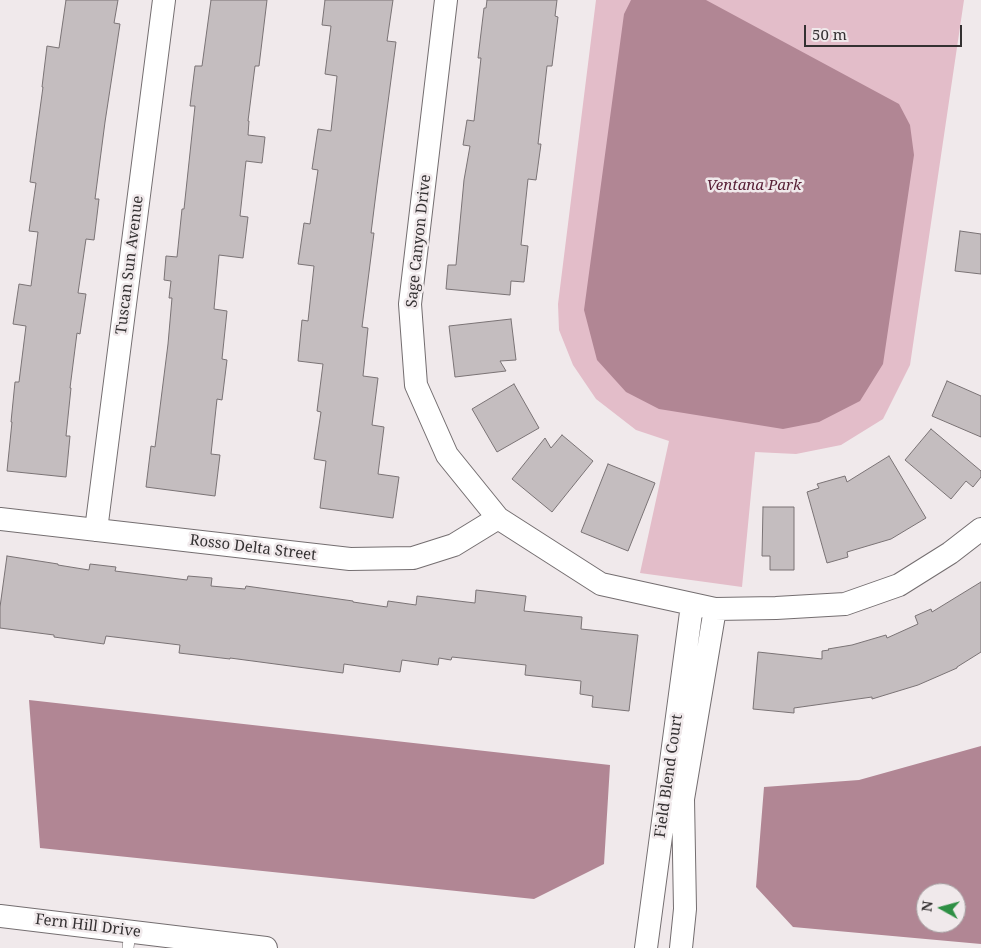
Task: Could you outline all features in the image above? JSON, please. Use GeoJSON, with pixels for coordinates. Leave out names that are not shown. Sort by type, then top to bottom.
{"type":"FeatureCollection","features":[{"type":"Feature","properties":{"kind":"street","name":"Tuscan Sun Avenue"},"geometry":{"type":"LineString","coordinates":[[96,530],[164,0]]}},
{"type":"Feature","properties":{"kind":"street","name":"Sage Canyon Drive"},"geometry":{"type":"LineString","coordinates":[[446,0],[410,304],[416,386],[447,456],[498,518],[601,584],[715,609]]}},
{"type":"Feature","properties":{"kind":"street","name":"Rosso Delta Street"},"geometry":{"type":"LineString","coordinates":[[0,519],[350,559],[413,558],[454,545],[498,518]]}},
{"type":"Feature","properties":{"kind":"street"},"geometry":{"type":"LineString","coordinates":[[715,609],[845,604],[899,586],[950,553],[981,528]]}},
{"type":"Feature","properties":{"kind":"street","name":"Field Blend Court"},"geometry":{"type":"LineString","coordinates":[[646,948],[692,605]]}},
{"type":"Feature","properties":{"kind":"street","name":"Field Blend Court"},"geometry":{"type":"LineString","coordinates":[[681,948],[685,910],[683,799],[715,609]]}},
{"type":"Feature","properties":{"kind":"street","name":"Fern Hill Drive"},"geometry":{"type":"LineString","coordinates":[[0,916],[129,940],[266,948]]}},
{"type":"Feature","properties":{"kind":"green space","name":"Ventana Park"},"geometry":{"type":"Polygon","coordinates":[[[596,0],[964,0],[910,365],[883,419],[841,445],[796,454],[755,452],[742,587],[640,573],[669,441],[636,430],[596,399],[573,365],[559,330],[558,304],[596,0]]]}},
{"type":"Feature","properties":{"kind":"shaded area","name":"Ventana Park"},"geometry":{"type":"Polygon","coordinates":[[[631,0],[706,0],[899,104],[910,125],[914,155],[883,364],[860,401],[819,422],[783,429],[659,409],[626,392],[597,360],[584,310],[624,14],[631,0]]]}},
{"type":"Feature","properties":{"kind":"shaded area"},"geometry":{"type":"Polygon","coordinates":[[[29,700],[610,765],[604,864],[534,899],[40,848],[29,700]]]}},
{"type":"Feature","properties":{"kind":"shaded area"},"geometry":{"type":"Polygon","coordinates":[[[981,746],[981,944],[793,927],[756,887],[764,787],[859,780],[981,746]]]}},
{"type":"Feature","properties":{"kind":"building"},"geometry":{"type":"Polygon","coordinates":[[[66,0],[118,0],[114,23],[120,24],[95,199],[99,199],[94,240],[86,239],[78,293],[86,294],[80,334],[77,333],[70,388],[66,436],[70,436],[66,477],[7,471],[15,382],[19,382],[26,326],[13,324],[19,284],[31,286],[38,232],[29,231],[36,183],[30,182],[47,46],[59,48],[66,0]]]}},
{"type":"Feature","properties":{"kind":"building"},"geometry":{"type":"Polygon","coordinates":[[[211,0],[267,0],[259,66],[255,66],[248,121],[248,135],[265,137],[262,163],[246,161],[240,216],[248,217],[243,258],[219,255],[214,309],[227,311],[222,359],[227,360],[222,400],[217,399],[211,454],[220,455],[215,496],[146,487],[151,446],[155,447],[172,298],[169,298],[171,281],[164,280],[166,256],[177,257],[195,106],[190,106],[195,66],[202,66],[211,0]]]}},
{"type":"Feature","properties":{"kind":"building"},"geometry":{"type":"Polygon","coordinates":[[[325,0],[393,0],[387,41],[396,42],[371,233],[374,233],[362,327],[368,328],[363,376],[378,378],[372,425],[384,427],[378,474],[399,477],[393,518],[320,508],[326,461],[314,459],[321,412],[317,411],[323,364],[298,361],[302,320],[308,321],[314,266],[298,264],[304,223],[310,224],[318,170],[312,169],[318,129],[331,131],[337,76],[325,74],[331,26],[322,25],[325,0]]]}},
{"type":"Feature","properties":{"kind":"building"},"geometry":{"type":"Polygon","coordinates":[[[487,0],[557,0],[555,16],[558,17],[552,66],[547,66],[538,144],[541,144],[536,180],[528,179],[521,245],[528,246],[524,282],[511,281],[510,295],[446,289],[448,265],[456,265],[464,180],[470,146],[463,145],[467,120],[474,121],[481,58],[478,58],[484,8],[486,8],[487,0]]]}},
{"type":"Feature","properties":{"kind":"building"},"geometry":{"type":"Polygon","coordinates":[[[960,231],[981,234],[981,274],[955,271],[960,231]]]}},
{"type":"Feature","properties":{"kind":"building"},"geometry":{"type":"Polygon","coordinates":[[[511,319],[516,360],[500,361],[506,371],[455,377],[449,326],[511,319]]]}},
{"type":"Feature","properties":{"kind":"building"},"geometry":{"type":"Polygon","coordinates":[[[947,381],[981,396],[981,437],[932,416],[947,381]]]}},
{"type":"Feature","properties":{"kind":"building"},"geometry":{"type":"Polygon","coordinates":[[[514,384],[539,428],[497,452],[472,409],[514,384]]]}},
{"type":"Feature","properties":{"kind":"building"},"geometry":{"type":"Polygon","coordinates":[[[931,429],[981,471],[981,477],[973,487],[966,481],[951,499],[905,460],[931,429]]]}},
{"type":"Feature","properties":{"kind":"building"},"geometry":{"type":"Polygon","coordinates":[[[562,435],[593,461],[552,512],[512,479],[545,438],[551,448],[562,435]]]}},
{"type":"Feature","properties":{"kind":"building"},"geometry":{"type":"Polygon","coordinates":[[[889,456],[926,518],[891,539],[847,552],[848,557],[827,563],[807,492],[819,488],[817,484],[845,476],[847,482],[889,456]]]}},
{"type":"Feature","properties":{"kind":"building"},"geometry":{"type":"Polygon","coordinates":[[[608,464],[655,483],[628,551],[581,532],[608,464]]]}},
{"type":"Feature","properties":{"kind":"building"},"geometry":{"type":"Polygon","coordinates":[[[763,507],[794,507],[794,570],[770,570],[770,556],[762,556],[763,507]]]}},
{"type":"Feature","properties":{"kind":"building"},"geometry":{"type":"Polygon","coordinates":[[[7,556],[89,570],[90,564],[116,567],[115,571],[187,580],[188,576],[212,578],[211,586],[245,589],[246,586],[387,607],[388,601],[416,605],[417,596],[475,603],[476,590],[526,596],[524,611],[582,617],[581,629],[638,635],[629,711],[592,707],[593,696],[580,694],[581,681],[525,675],[526,665],[452,657],[451,660],[439,658],[438,665],[402,660],[400,672],[344,664],[343,673],[179,653],[180,645],[106,636],[104,644],[0,628],[0,607],[7,556]]]}},
{"type":"Feature","properties":{"kind":"building"},"geometry":{"type":"Polygon","coordinates":[[[981,582],[981,652],[957,668],[918,685],[872,699],[872,697],[794,708],[794,713],[753,709],[758,652],[822,659],[822,651],[886,635],[887,638],[918,624],[915,616],[931,609],[932,612],[981,582]]]}}]}
